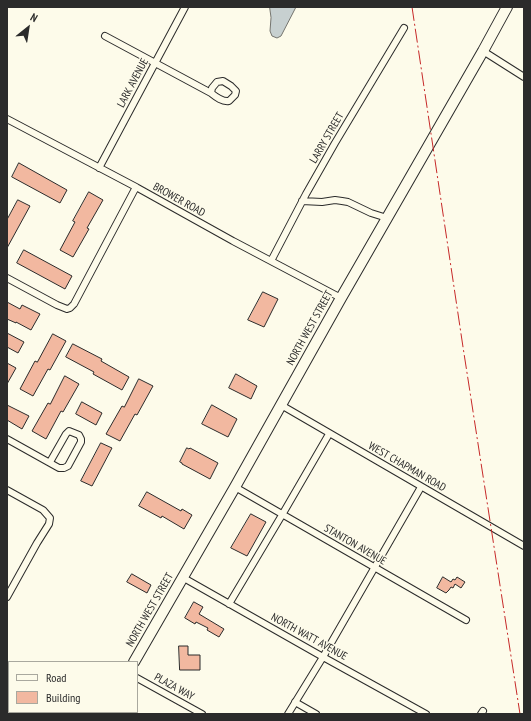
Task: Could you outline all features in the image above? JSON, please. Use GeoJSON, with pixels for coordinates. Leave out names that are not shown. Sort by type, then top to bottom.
{"type":"FeatureCollection","features":[{"type":"Feature","properties":{"kind":"main road","name":"NORTH WEST STREET"},"geometry":{"type":"LineString","coordinates":[[135,661],[508,7]]}},
{"type":"Feature","properties":{"kind":"street","name":"LARK AVENUE"},"geometry":{"type":"LineString","coordinates":[[99,168],[185,7]]}},
{"type":"Feature","properties":{"kind":"street","name":"LARRY STREET"},"geometry":{"type":"LineString","coordinates":[[271,261],[302,201],[335,143],[404,28]]}},
{"type":"Feature","properties":{"kind":"street"},"geometry":{"type":"LineString","coordinates":[[105,36],[210,93]]}},
{"type":"Feature","properties":{"kind":"street"},"geometry":{"type":"LineString","coordinates":[[483,51],[524,77]]}},
{"type":"Feature","properties":{"kind":"street","name":"BROWER ROAD"},"geometry":{"type":"LineString","coordinates":[[7,119],[341,298]]}},
{"type":"Feature","properties":{"kind":"street"},"geometry":{"type":"LineString","coordinates":[[7,278],[57,305],[66,309],[70,308],[74,304],[136,187]]}},
{"type":"Feature","properties":{"kind":"street"},"geometry":{"type":"LineString","coordinates":[[302,201],[322,202],[335,200],[348,202],[371,213],[387,218]]}},
{"type":"Feature","properties":{"kind":"street","name":"WEST CHAPMAN ROAD"},"geometry":{"type":"LineString","coordinates":[[281,406],[524,546]]}},
{"type":"Feature","properties":{"kind":"street"},"geometry":{"type":"LineString","coordinates":[[7,439],[59,468],[64,468],[68,466],[81,442],[82,439],[79,435],[69,431],[50,462]]}},
{"type":"Feature","properties":{"kind":"street"},"geometry":{"type":"LineString","coordinates":[[229,604],[329,434]]}},
{"type":"Feature","properties":{"kind":"street","name":"STANTON AVENUE"},"geometry":{"type":"LineString","coordinates":[[235,487],[466,620]]}},
{"type":"Feature","properties":{"kind":"street"},"geometry":{"type":"LineString","coordinates":[[288,714],[323,658],[421,487]]}},
{"type":"Feature","properties":{"kind":"street"},"geometry":{"type":"LineString","coordinates":[[7,490],[43,510],[50,518],[49,524],[10,585],[7,597]]}},
{"type":"Feature","properties":{"kind":"street","name":"NORTH WATT AVENUE"},"geometry":{"type":"LineString","coordinates":[[182,578],[323,658],[426,714]]}},
{"type":"Feature","properties":{"kind":"street","name":"PLAZA WAY"},"geometry":{"type":"LineString","coordinates":[[138,679],[202,714]]}},
{"type":"Feature","properties":{"kind":"street"},"geometry":{"type":"LineString","coordinates":[[295,702],[316,714]]}},
{"type":"Feature","properties":{"kind":"shaded area"},"geometry":{"type":"Polygon","coordinates":[[[270,7],[296,7],[281,36],[277,38],[272,36],[270,31],[270,7]]]}},
{"type":"Feature","properties":{"kind":"building"},"geometry":{"type":"Polygon","coordinates":[[[19,163],[67,190],[60,203],[12,177],[19,163]]]}},
{"type":"Feature","properties":{"kind":"building"},"geometry":{"type":"Polygon","coordinates":[[[89,192],[103,200],[73,257],[60,250],[75,222],[73,221],[89,192]]]}},
{"type":"Feature","properties":{"kind":"building"},"geometry":{"type":"Polygon","coordinates":[[[18,200],[30,206],[7,248],[7,220],[18,200]]]}},
{"type":"Feature","properties":{"kind":"building"},"geometry":{"type":"Polygon","coordinates":[[[24,250],[72,276],[65,289],[17,263],[24,250]]]}},
{"type":"Feature","properties":{"kind":"building"},"geometry":{"type":"Polygon","coordinates":[[[263,292],[278,299],[264,327],[248,320],[263,292]]]}},
{"type":"Feature","properties":{"kind":"building"},"geometry":{"type":"Polygon","coordinates":[[[7,302],[20,309],[22,305],[40,314],[31,330],[7,319],[7,302]]]}},
{"type":"Feature","properties":{"kind":"building"},"geometry":{"type":"Polygon","coordinates":[[[7,333],[24,342],[18,353],[7,347],[7,333]]]}},
{"type":"Feature","properties":{"kind":"building"},"geometry":{"type":"Polygon","coordinates":[[[53,334],[66,341],[50,370],[48,369],[33,396],[20,389],[35,361],[37,362],[53,334]]]}},
{"type":"Feature","properties":{"kind":"building"},"geometry":{"type":"Polygon","coordinates":[[[73,344],[102,359],[101,361],[129,377],[122,390],[93,374],[94,372],[66,357],[73,344]]]}},
{"type":"Feature","properties":{"kind":"building"},"geometry":{"type":"Polygon","coordinates":[[[7,363],[16,368],[7,384],[7,363]]]}},
{"type":"Feature","properties":{"kind":"building"},"geometry":{"type":"Polygon","coordinates":[[[236,374],[257,386],[251,399],[229,388],[236,374]]]}},
{"type":"Feature","properties":{"kind":"building"},"geometry":{"type":"Polygon","coordinates":[[[65,376],[79,384],[63,412],[61,411],[46,439],[32,431],[48,403],[50,404],[65,376]]]}},
{"type":"Feature","properties":{"kind":"building"},"geometry":{"type":"Polygon","coordinates":[[[139,379],[153,386],[137,415],[135,414],[120,441],[106,434],[122,406],[124,407],[139,379]]]}},
{"type":"Feature","properties":{"kind":"building"},"geometry":{"type":"Polygon","coordinates":[[[82,402],[102,413],[96,425],[76,414],[82,402]]]}},
{"type":"Feature","properties":{"kind":"building"},"geometry":{"type":"Polygon","coordinates":[[[7,405],[29,416],[22,429],[7,420],[7,405]]]}},
{"type":"Feature","properties":{"kind":"building"},"geometry":{"type":"Polygon","coordinates":[[[212,405],[237,419],[228,437],[202,424],[212,405]]]}},
{"type":"Feature","properties":{"kind":"building"},"geometry":{"type":"Polygon","coordinates":[[[101,443],[112,448],[92,486],[81,481],[101,443]]]}},
{"type":"Feature","properties":{"kind":"building"},"geometry":{"type":"Polygon","coordinates":[[[187,448],[190,448],[218,463],[210,479],[180,462],[187,448]]]}},
{"type":"Feature","properties":{"kind":"building"},"geometry":{"type":"Polygon","coordinates":[[[147,492],[181,511],[182,509],[192,515],[184,529],[162,516],[161,518],[139,506],[147,492]]]}},
{"type":"Feature","properties":{"kind":"building"},"geometry":{"type":"Polygon","coordinates":[[[251,514],[266,522],[247,556],[231,548],[251,514]]]}},
{"type":"Feature","properties":{"kind":"building"},"geometry":{"type":"Polygon","coordinates":[[[132,574],[151,585],[147,593],[127,582],[132,574]]]}},
{"type":"Feature","properties":{"kind":"building"},"geometry":{"type":"Polygon","coordinates":[[[443,577],[451,582],[457,577],[465,582],[461,588],[455,584],[453,588],[451,587],[446,593],[437,588],[443,577]]]}},
{"type":"Feature","properties":{"kind":"building"},"geometry":{"type":"Polygon","coordinates":[[[194,602],[203,607],[199,614],[224,629],[219,637],[207,630],[208,628],[196,622],[195,624],[185,618],[194,602]]]}},
{"type":"Feature","properties":{"kind":"building"},"geometry":{"type":"Polygon","coordinates":[[[179,646],[188,646],[188,655],[200,655],[200,670],[180,670],[179,646]]]}},
{"type":"Feature","properties":{"kind":"power"},"geometry":{"type":"LineString","coordinates":[[412,7],[520,714]]}}]}
